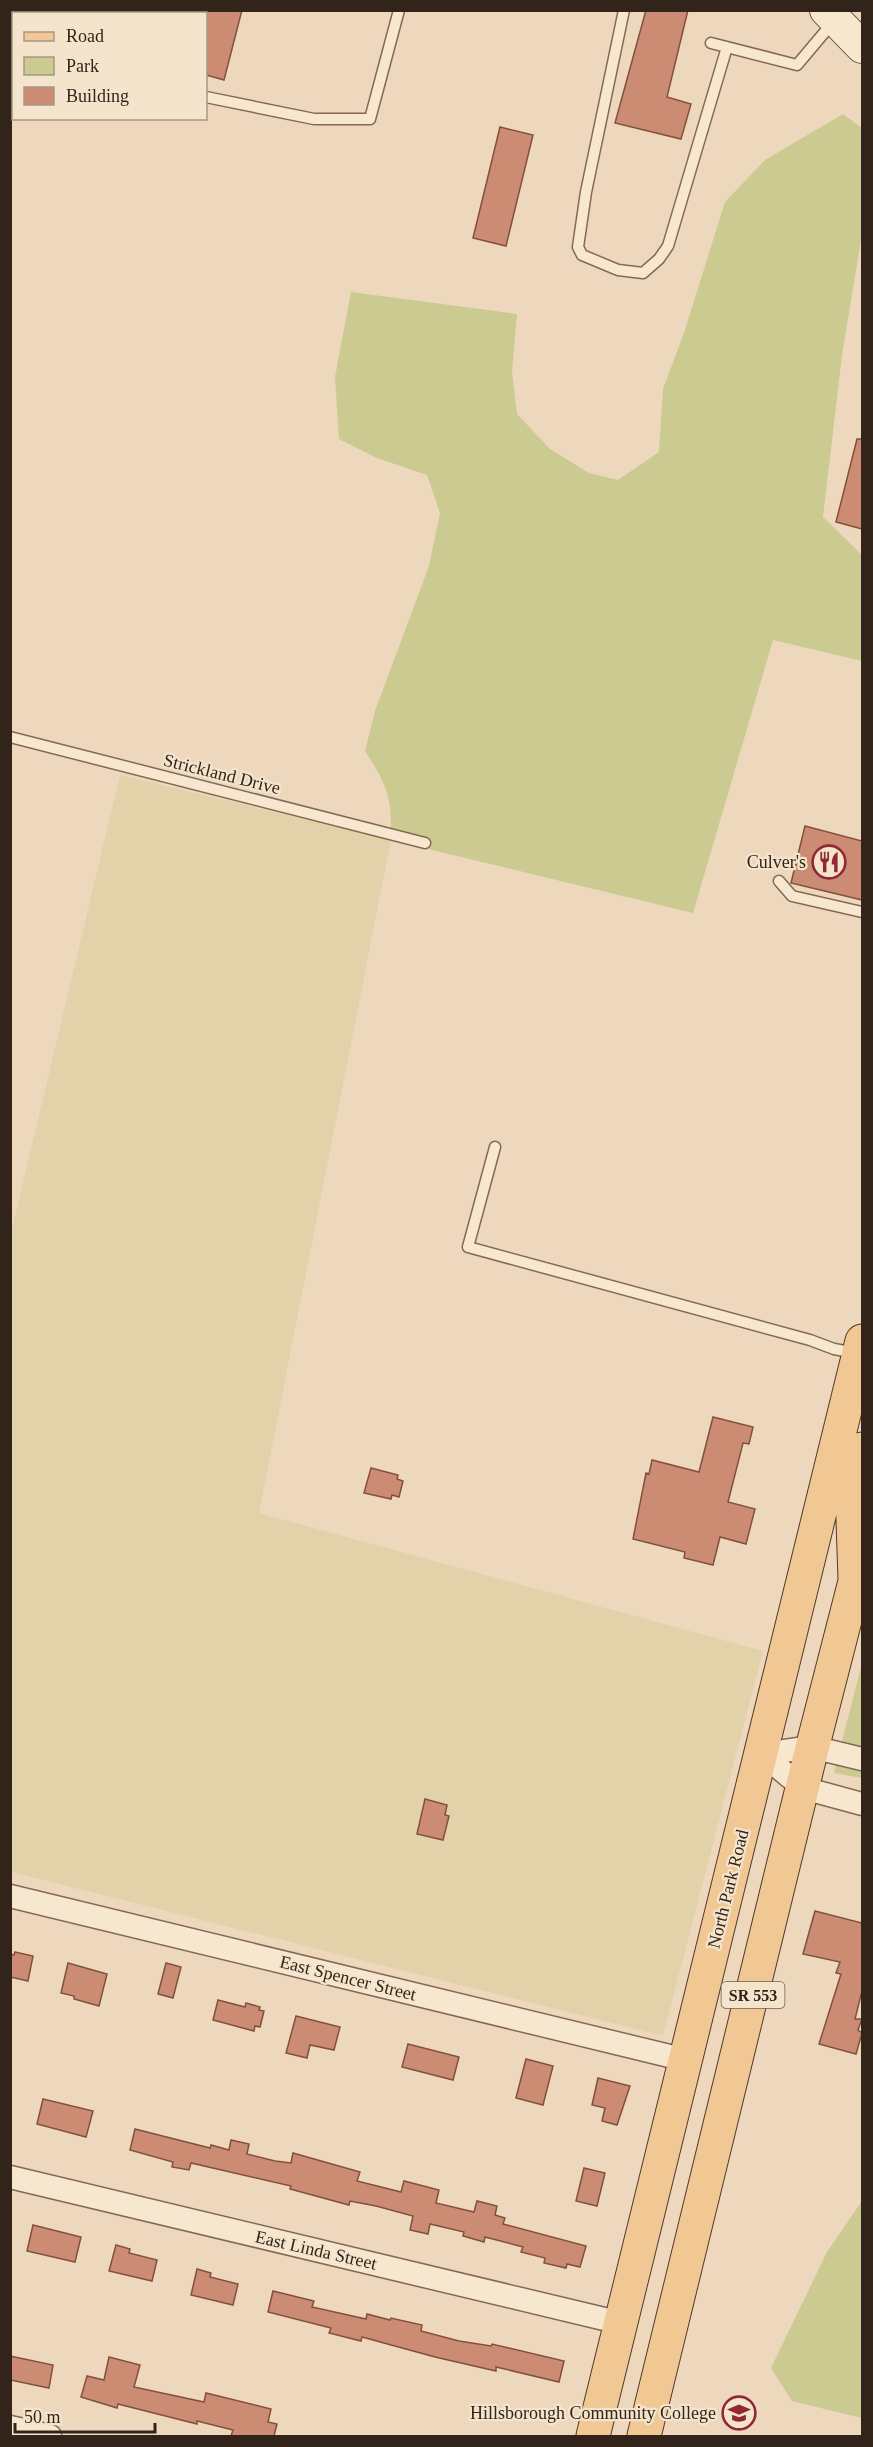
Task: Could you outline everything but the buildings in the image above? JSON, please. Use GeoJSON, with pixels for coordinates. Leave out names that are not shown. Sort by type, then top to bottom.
{"type":"FeatureCollection","features":[{"type":"Feature","properties":{"kind":"main road","name":"North Park Road"},"geometry":{"type":"LineString","coordinates":[[593,2436],[860,1359]]}},
{"type":"Feature","properties":{"kind":"main road"},"geometry":{"type":"LineString","coordinates":[[859,1569],[852,1492],[862,1449]]}},
{"type":"Feature","properties":{"kind":"main road","name":"SR 553"},"geometry":{"type":"LineString","coordinates":[[644,2436],[812,1747],[859,1569]]}},
{"type":"Feature","properties":{"kind":"street"},"geometry":{"type":"LineString","coordinates":[[831,14],[862,47]]}},
{"type":"Feature","properties":{"kind":"street"},"geometry":{"type":"LineString","coordinates":[[762,1754],[812,1747],[862,1759]]}},
{"type":"Feature","properties":{"kind":"street"},"geometry":{"type":"LineString","coordinates":[[762,1754],[803,1788],[862,1804]]}},
{"type":"Feature","properties":{"kind":"street","name":"East Spencer Street"},"geometry":{"type":"LineString","coordinates":[[10,1896],[686,2060]]}},
{"type":"Feature","properties":{"kind":"street","name":"East Linda Street"},"geometry":{"type":"LineString","coordinates":[[10,2177],[621,2323]]}},
{"type":"Feature","properties":{"kind":"street"},"geometry":{"type":"LineString","coordinates":[[10,2427],[50,2436]]}},
{"type":"Feature","properties":{"kind":"lane"},"geometry":{"type":"LineString","coordinates":[[207,97],[314,119],[370,119],[399,10]]}},
{"type":"Feature","properties":{"kind":"lane"},"geometry":{"type":"LineString","coordinates":[[624,10],[586,192],[578,247],[582,255],[618,270],[643,273],[659,260],[668,246],[727,47]]}},
{"type":"Feature","properties":{"kind":"lane"},"geometry":{"type":"LineString","coordinates":[[711,44],[797,65],[831,14]]}},
{"type":"Feature","properties":{"kind":"lane","name":"Strickland Drive"},"geometry":{"type":"LineString","coordinates":[[10,737],[425,843]]}},
{"type":"Feature","properties":{"kind":"lane"},"geometry":{"type":"LineString","coordinates":[[779,881],[792,896],[862,912]]}},
{"type":"Feature","properties":{"kind":"lane"},"geometry":{"type":"LineString","coordinates":[[495,1147],[468,1247],[810,1340],[860,1359]]}},
{"type":"Feature","properties":{"kind":"shaded area"},"geometry":{"type":"Polygon","coordinates":[[[120,775],[391,840],[259,1513],[763,1651],[663,2036],[11,1872],[11,1233],[120,775]]]}},
{"type":"Feature","properties":{"kind":"green space"},"geometry":{"type":"Polygon","coordinates":[[[843,114],[862,128],[862,234],[842,355],[823,517],[862,555],[862,661],[773,640],[693,913],[391,840],[391,813],[387,793],[365,751],[375,711],[429,566],[440,513],[427,475],[377,458],[339,439],[335,377],[351,292],[517,314],[512,372],[517,414],[550,449],[589,473],[618,480],[659,452],[663,389],[684,333],[725,202],[765,160],[843,114]]]}},
{"type":"Feature","properties":{"kind":"green space"},"geometry":{"type":"Polygon","coordinates":[[[862,1663],[862,1778],[834,1773],[862,1663]]]}},
{"type":"Feature","properties":{"kind":"green space"},"geometry":{"type":"Polygon","coordinates":[[[862,2201],[862,2418],[792,2401],[771,2368],[827,2252],[862,2201]]]}},
{"type":"Feature","properties":{"kind":"place","name":"Culver's"},"geometry":{"type":"Point","coordinates":[829,862]}},
{"type":"Feature","properties":{"kind":"place","name":"Hillsborough Community College"},"geometry":{"type":"Point","coordinates":[739,2413]}}]}
